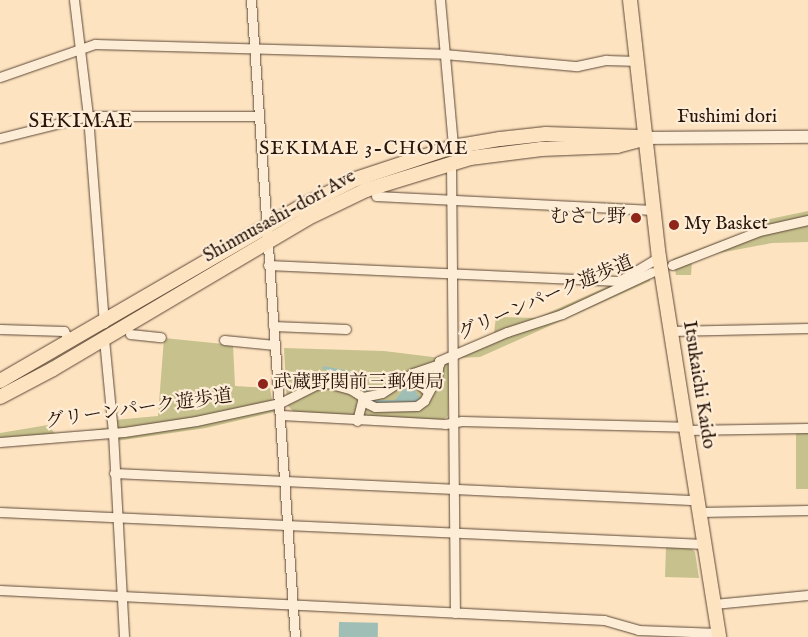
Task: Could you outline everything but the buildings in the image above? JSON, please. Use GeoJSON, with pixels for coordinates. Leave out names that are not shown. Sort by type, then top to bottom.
{"type":"FeatureCollection","features":[{"type":"Feature","properties":{"kind":"main road","name":"Itsukaichi Kaido"},"geometry":{"type":"LineString","coordinates":[[630,0],[670,331],[684,428],[719,635]]}},
{"type":"Feature","properties":{"kind":"main road","name":"Shinmusashi-dori Ave"},"geometry":{"type":"LineString","coordinates":[[0,381],[104,323],[265,228],[356,179],[453,148],[546,134],[617,134],[646,138]]}},
{"type":"Feature","properties":{"kind":"main road","name":"Shinmusashi-dori Ave"},"geometry":{"type":"LineString","coordinates":[[0,396],[104,339],[267,243],[366,190],[451,162],[517,151],[617,146],[646,138]]}},
{"type":"Feature","properties":{"kind":"street"},"geometry":{"type":"LineString","coordinates":[[74,0],[88,116],[104,323]]}},
{"type":"Feature","properties":{"kind":"street"},"geometry":{"type":"LineString","coordinates":[[251,0],[265,228],[281,415],[295,637]]}},
{"type":"Feature","properties":{"kind":"street"},"geometry":{"type":"LineString","coordinates":[[440,0],[453,148]]}},
{"type":"Feature","properties":{"kind":"street"},"geometry":{"type":"LineString","coordinates":[[0,77],[95,44],[254,47],[444,54],[577,66],[606,60],[638,61]]}},
{"type":"Feature","properties":{"kind":"street"},"geometry":{"type":"LineString","coordinates":[[0,138],[88,116],[259,116]]}},
{"type":"Feature","properties":{"kind":"street","name":"Fushimi dori"},"geometry":{"type":"LineString","coordinates":[[646,138],[808,137]]}},
{"type":"Feature","properties":{"kind":"street"},"geometry":{"type":"LineString","coordinates":[[451,162],[455,613]]}},
{"type":"Feature","properties":{"kind":"street"},"geometry":{"type":"LineString","coordinates":[[376,196],[654,210]]}},
{"type":"Feature","properties":{"kind":"street"},"geometry":{"type":"LineString","coordinates":[[672,265],[759,231],[808,220]]}},
{"type":"Feature","properties":{"kind":"street"},"geometry":{"type":"LineString","coordinates":[[268,265],[619,281],[660,257]]}},
{"type":"Feature","properties":{"kind":"street","name":"グリーンパーク遊歩道"},"geometry":{"type":"LineString","coordinates":[[362,399],[382,393],[405,378],[435,363],[439,364],[453,355],[507,332],[562,314],[652,272]]}},
{"type":"Feature","properties":{"kind":"street"},"geometry":{"type":"LineString","coordinates":[[273,326],[346,329]]}},
{"type":"Feature","properties":{"kind":"street"},"geometry":{"type":"LineString","coordinates":[[670,331],[808,328]]}},
{"type":"Feature","properties":{"kind":"street"},"geometry":{"type":"LineString","coordinates":[[0,329],[64,331],[66,335]]}},
{"type":"Feature","properties":{"kind":"street"},"geometry":{"type":"LineString","coordinates":[[130,334],[162,337]]}},
{"type":"Feature","properties":{"kind":"street"},"geometry":{"type":"LineString","coordinates":[[104,339],[113,433],[120,597],[124,637]]}},
{"type":"Feature","properties":{"kind":"street"},"geometry":{"type":"LineString","coordinates":[[224,340],[274,344]]}},
{"type":"Feature","properties":{"kind":"street"},"geometry":{"type":"LineString","coordinates":[[405,378],[414,380],[427,391],[437,377],[439,364]]}},
{"type":"Feature","properties":{"kind":"street","name":"グリーンパーク遊歩道"},"geometry":{"type":"LineString","coordinates":[[0,442],[113,433],[196,421],[280,403],[316,385],[327,383],[350,389],[375,407],[406,408],[421,403],[427,391]]}},
{"type":"Feature","properties":{"kind":"street"},"geometry":{"type":"LineString","coordinates":[[357,421],[362,399]]}},
{"type":"Feature","properties":{"kind":"street"},"geometry":{"type":"LineString","coordinates":[[281,415],[357,421],[684,428],[808,428]]}},
{"type":"Feature","properties":{"kind":"street"},"geometry":{"type":"LineString","coordinates":[[114,473],[690,500]]}},
{"type":"Feature","properties":{"kind":"street"},"geometry":{"type":"LineString","coordinates":[[699,512],[808,510]]}},
{"type":"Feature","properties":{"kind":"street"},"geometry":{"type":"LineString","coordinates":[[0,512],[704,544]]}},
{"type":"Feature","properties":{"kind":"street"},"geometry":{"type":"LineString","coordinates":[[0,590],[604,620],[638,630],[719,635]]}},
{"type":"Feature","properties":{"kind":"street"},"geometry":{"type":"LineString","coordinates":[[714,604],[808,595]]}},
{"type":"Feature","properties":{"kind":"shaded area"},"geometry":{"type":"Polygon","coordinates":[[[808,211],[808,242],[772,243],[714,254],[692,262],[691,275],[676,275],[673,259],[748,231],[765,220],[808,211]]]}},
{"type":"Feature","properties":{"kind":"shaded area"},"geometry":{"type":"Polygon","coordinates":[[[649,268],[650,281],[480,357],[458,358],[458,349],[494,333],[496,317],[537,318],[649,268]]]}},
{"type":"Feature","properties":{"kind":"shaded area"},"geometry":{"type":"Polygon","coordinates":[[[164,338],[233,345],[235,386],[270,388],[274,412],[206,428],[116,441],[115,420],[158,416],[164,338]]]}},
{"type":"Feature","properties":{"kind":"shaded area"},"geometry":{"type":"Polygon","coordinates":[[[284,348],[384,351],[449,359],[448,416],[443,420],[294,412],[287,405],[284,348]]]}},
{"type":"Feature","properties":{"kind":"shaded area"},"geometry":{"type":"Polygon","coordinates":[[[48,425],[57,436],[105,428],[105,438],[0,446],[0,433],[48,425]]]}},
{"type":"Feature","properties":{"kind":"shaded area"},"geometry":{"type":"Polygon","coordinates":[[[796,433],[808,433],[808,489],[796,489],[796,433]]]}},
{"type":"Feature","properties":{"kind":"shaded area"},"geometry":{"type":"Polygon","coordinates":[[[666,547],[691,548],[695,552],[699,578],[665,577],[666,547]]]}},
{"type":"Feature","properties":{"kind":"water"},"geometry":{"type":"Polygon","coordinates":[[[323,366],[350,371],[365,382],[374,400],[395,400],[403,390],[412,386],[421,400],[420,403],[372,405],[363,385],[347,374],[322,369],[323,366]]]}},
{"type":"Feature","properties":{"kind":"water"},"geometry":{"type":"Polygon","coordinates":[[[339,622],[378,623],[378,637],[339,637],[339,622]]]}},
{"type":"Feature","properties":{"kind":"place","name":"むさし野"},"geometry":{"type":"Point","coordinates":[636,218]}},
{"type":"Feature","properties":{"kind":"place","name":"My Basket"},"geometry":{"type":"Point","coordinates":[674,225]}},
{"type":"Feature","properties":{"kind":"place","name":"武蔵野関前三郵便局"},"geometry":{"type":"Point","coordinates":[263,384]}},
{"type":"Feature","properties":{"kind":"district","name":"SEKIMAE"},"geometry":{"type":"Point","coordinates":[81,122]}},
{"type":"Feature","properties":{"kind":"district","name":"SEKIMAE 3-CHOME"},"geometry":{"type":"Point","coordinates":[364,148]}}]}
